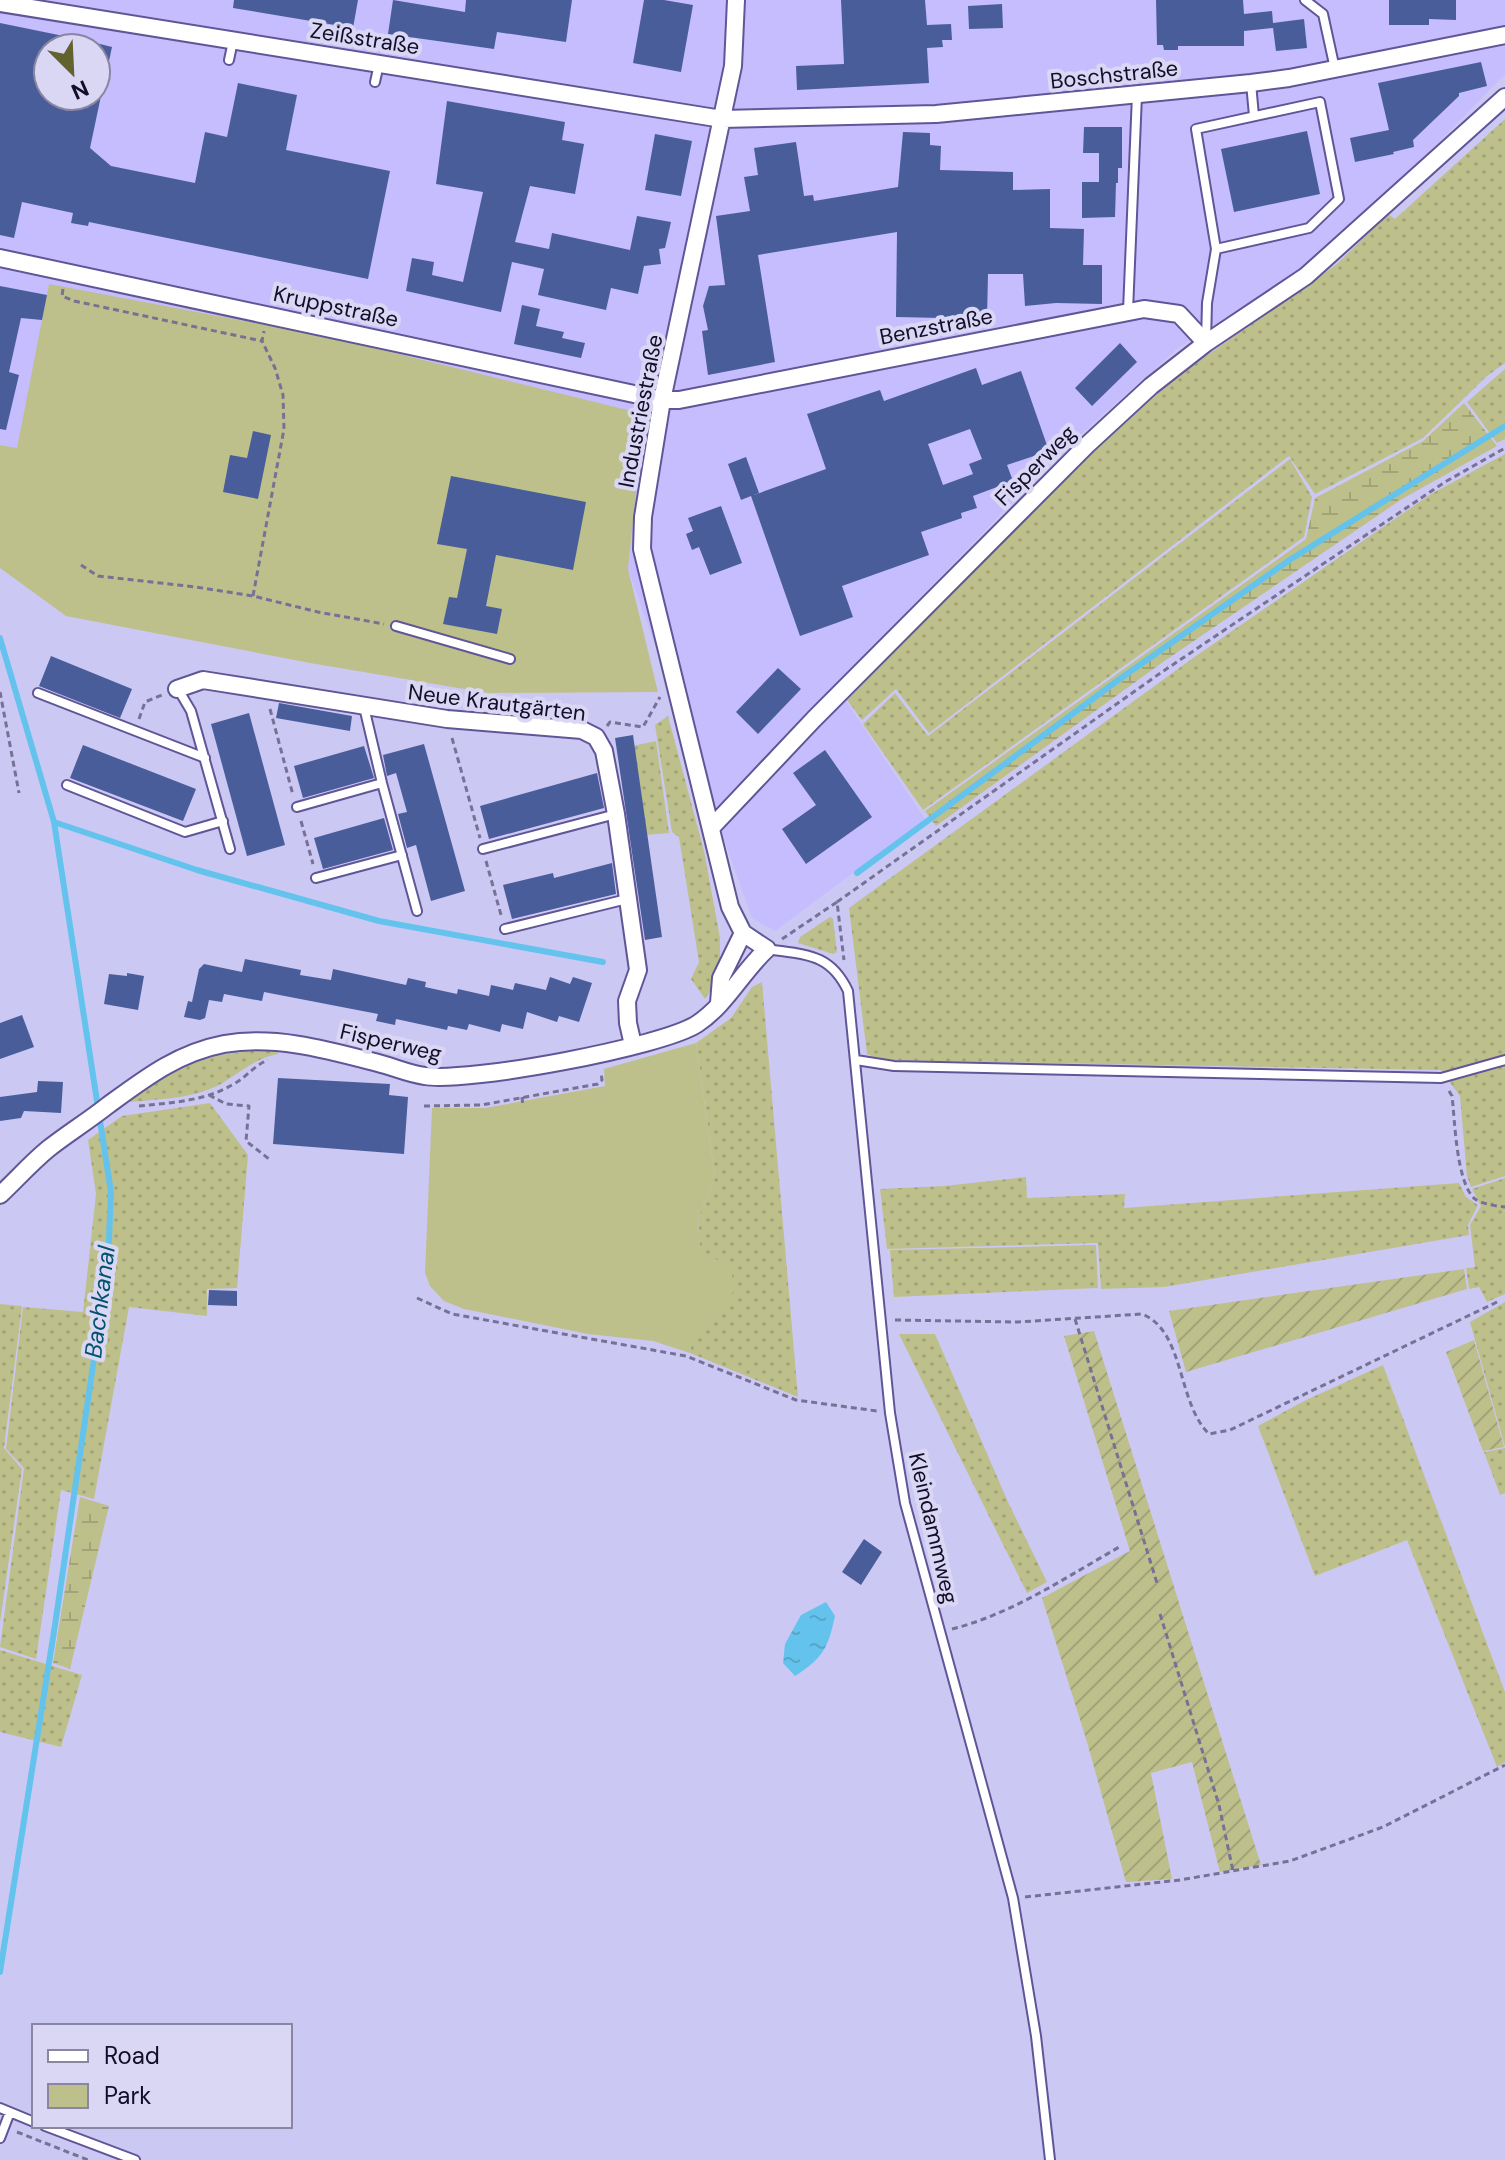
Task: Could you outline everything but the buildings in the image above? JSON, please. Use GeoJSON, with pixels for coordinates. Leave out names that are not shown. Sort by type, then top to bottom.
{"type":"FeatureCollection","features":[{"type":"Feature","properties":{"kind":"street","name":"Industriestraße"},"geometry":{"type":"LineString","coordinates":[[711,828],[642,549],[643,517],[662,400],[733,66],[736,0]]}},
{"type":"Feature","properties":{"kind":"street","name":"Zeißstraße"},"geometry":{"type":"LineString","coordinates":[[0,3],[722,119]]}},
{"type":"Feature","properties":{"kind":"street","name":"Boschstraße"},"geometry":{"type":"LineString","coordinates":[[722,119],[936,114],[1251,83],[1505,35]]}},
{"type":"Feature","properties":{"kind":"street","name":"Fisperweg"},"geometry":{"type":"LineString","coordinates":[[711,828],[814,719],[1087,445],[1151,386],[1206,343],[1306,276],[1505,97]]}},
{"type":"Feature","properties":{"kind":"street","name":"Kruppstraße"},"geometry":{"type":"LineString","coordinates":[[0,258],[662,400]]}},
{"type":"Feature","properties":{"kind":"street","name":"Benzstraße"},"geometry":{"type":"LineString","coordinates":[[662,400],[679,400],[1144,309],[1179,314],[1206,343]]}},
{"type":"Feature","properties":{"kind":"street","name":"Neue Krautgärten"},"geometry":{"type":"LineString","coordinates":[[177,689],[203,680],[447,719],[582,730],[596,737],[604,751],[616,814],[638,970],[627,1001],[633,1045]]}},
{"type":"Feature","properties":{"kind":"street"},"geometry":{"type":"LineString","coordinates":[[711,828],[730,907],[743,933],[767,949]]}},
{"type":"Feature","properties":{"kind":"street"},"geometry":{"type":"LineString","coordinates":[[719,1003],[721,978],[743,933]]}},
{"type":"Feature","properties":{"kind":"street","name":"Fisperweg"},"geometry":{"type":"LineString","coordinates":[[0,1195],[47,1150],[158,1068],[181,1058],[222,1045],[256,1040],[280,1041],[333,1051],[425,1076],[481,1075],[633,1045],[695,1026],[708,1016],[767,949]]}},
{"type":"Feature","properties":{"kind":"lane"},"geometry":{"type":"LineString","coordinates":[[1305,0],[1323,14],[1335,69]]}},
{"type":"Feature","properties":{"kind":"lane"},"geometry":{"type":"LineString","coordinates":[[229,60],[233,40]]}},
{"type":"Feature","properties":{"kind":"lane"},"geometry":{"type":"LineString","coordinates":[[375,82],[379,62]]}},
{"type":"Feature","properties":{"kind":"lane"},"geometry":{"type":"LineString","coordinates":[[1251,83],[1254,116]]}},
{"type":"Feature","properties":{"kind":"lane"},"geometry":{"type":"LineString","coordinates":[[1128,311],[1137,94]]}},
{"type":"Feature","properties":{"kind":"lane"},"geometry":{"type":"LineString","coordinates":[[1206,343],[1207,303],[1216,249],[1196,129],[1320,102],[1339,199],[1309,228],[1216,249]]}},
{"type":"Feature","properties":{"kind":"lane"},"geometry":{"type":"LineString","coordinates":[[396,626],[510,659]]}},
{"type":"Feature","properties":{"kind":"lane"},"geometry":{"type":"LineString","coordinates":[[177,689],[191,711],[230,849]]}},
{"type":"Feature","properties":{"kind":"lane"},"geometry":{"type":"LineString","coordinates":[[38,693],[205,758]]}},
{"type":"Feature","properties":{"kind":"lane"},"geometry":{"type":"LineString","coordinates":[[364,707],[417,911]]}},
{"type":"Feature","properties":{"kind":"lane"},"geometry":{"type":"LineString","coordinates":[[297,807],[382,783]]}},
{"type":"Feature","properties":{"kind":"lane"},"geometry":{"type":"LineString","coordinates":[[67,785],[185,832],[223,821]]}},
{"type":"Feature","properties":{"kind":"lane"},"geometry":{"type":"LineString","coordinates":[[483,849],[616,814]]}},
{"type":"Feature","properties":{"kind":"lane"},"geometry":{"type":"LineString","coordinates":[[316,878],[402,855]]}},
{"type":"Feature","properties":{"kind":"lane"},"geometry":{"type":"LineString","coordinates":[[505,929],[628,898]]}},
{"type":"Feature","properties":{"kind":"lane","name":"Kleindammweg"},"geometry":{"type":"LineString","coordinates":[[767,949],[827,962],[840,974],[848,991],[890,1413],[905,1503],[1013,1898],[1036,2036],[1050,2160]]}},
{"type":"Feature","properties":{"kind":"lane"},"geometry":{"type":"LineString","coordinates":[[856,1060],[894,1066],[1441,1078],[1505,1060]]}},
{"type":"Feature","properties":{"kind":"lane"},"geometry":{"type":"LineString","coordinates":[[0,2108],[32,2121]]}},
{"type":"Feature","properties":{"kind":"lane"},"geometry":{"type":"LineString","coordinates":[[0,2138],[10,2112]]}},
{"type":"Feature","properties":{"kind":"lane"},"geometry":{"type":"LineString","coordinates":[[50,2128],[135,2160]]}},
{"type":"Feature","properties":{"kind":"path"},"geometry":{"type":"LineString","coordinates":[[74,301],[262,341]]}},
{"type":"Feature","properties":{"kind":"path"},"geometry":{"type":"LineString","coordinates":[[253,596],[284,429],[283,395],[262,341],[266,314]]}},
{"type":"Feature","properties":{"kind":"path"},"geometry":{"type":"LineString","coordinates":[[767,949],[1159,674],[1445,482],[1505,448]]}},
{"type":"Feature","properties":{"kind":"path"},"geometry":{"type":"LineString","coordinates":[[81,565],[98,576],[253,596],[396,626]]}},
{"type":"Feature","properties":{"kind":"path"},"geometry":{"type":"LineString","coordinates":[[596,737],[610,722],[643,727],[673,680]]}},
{"type":"Feature","properties":{"kind":"path"},"geometry":{"type":"LineString","coordinates":[[134,730],[145,702],[177,689]]}},
{"type":"Feature","properties":{"kind":"path"},"geometry":{"type":"LineString","coordinates":[[265,690],[316,878]]}},
{"type":"Feature","properties":{"kind":"path"},"geometry":{"type":"LineString","coordinates":[[0,692],[19,793]]}},
{"type":"Feature","properties":{"kind":"path"},"geometry":{"type":"LineString","coordinates":[[447,719],[505,929]]}},
{"type":"Feature","properties":{"kind":"path"},"geometry":{"type":"LineString","coordinates":[[837,902],[844,961]]}},
{"type":"Feature","properties":{"kind":"path"},"geometry":{"type":"LineString","coordinates":[[424,1106],[481,1105],[598,1084],[602,1080],[598,1053]]}},
{"type":"Feature","properties":{"kind":"path"},"geometry":{"type":"LineString","coordinates":[[109,1105],[123,1107],[171,1103],[209,1095],[233,1085],[257,1065],[272,1059]]}},
{"type":"Feature","properties":{"kind":"path"},"geometry":{"type":"LineString","coordinates":[[1441,1078],[1452,1096],[1466,1188],[1476,1200],[1505,1207]]}},
{"type":"Feature","properties":{"kind":"path"},"geometry":{"type":"LineString","coordinates":[[209,1095],[226,1104],[249,1106],[246,1141],[269,1159]]}},
{"type":"Feature","properties":{"kind":"path"},"geometry":{"type":"LineString","coordinates":[[522,1097],[523,1107]]}},
{"type":"Feature","properties":{"kind":"path"},"geometry":{"type":"LineString","coordinates":[[417,1298],[452,1314],[686,1356],[796,1400],[890,1413]]}},
{"type":"Feature","properties":{"kind":"path"},"geometry":{"type":"LineString","coordinates":[[881,1320],[1018,1322],[1142,1314],[1155,1319],[1166,1332],[1197,1423],[1209,1434],[1230,1430],[1497,1302]]}},
{"type":"Feature","properties":{"kind":"path"},"geometry":{"type":"LineString","coordinates":[[1075,1318],[1157,1583]]}},
{"type":"Feature","properties":{"kind":"path"},"geometry":{"type":"LineString","coordinates":[[941,1632],[970,1625],[1003,1610],[1121,1546]]}},
{"type":"Feature","properties":{"kind":"path"},"geometry":{"type":"LineString","coordinates":[[1160,1614],[1219,1805],[1233,1871]]}},
{"type":"Feature","properties":{"kind":"path"},"geometry":{"type":"LineString","coordinates":[[1013,1898],[1089,1892],[1290,1861],[1383,1827],[1505,1765]]}},
{"type":"Feature","properties":{"kind":"path"},"geometry":{"type":"LineString","coordinates":[[4,2126],[88,2160]]}},
{"type":"Feature","properties":{"kind":"shaded area"},"geometry":{"type":"Polygon","coordinates":[[[0,0],[1505,0],[1505,74],[1430,151],[1295,273],[1177,349],[1062,451],[835,685],[925,819],[775,931],[752,918],[628,569],[644,414],[49,285],[17,449],[0,445],[0,0]]]}},
{"type":"Feature","properties":{"kind":"green space"},"geometry":{"type":"Polygon","coordinates":[[[1505,119],[1505,363],[1487,376],[1423,438],[1315,494],[1289,456],[929,733],[896,689],[862,720],[847,700],[1094,449],[1179,375],[1337,264],[1388,214],[1395,219],[1505,119]]]}},
{"type":"Feature","properties":{"kind":"green space"},"geometry":{"type":"Polygon","coordinates":[[[49,284],[329,337],[644,414],[628,569],[658,692],[488,693],[310,663],[66,616],[0,568],[0,445],[17,448],[49,284]]]}},
{"type":"Feature","properties":{"kind":"green space"},"geometry":{"type":"Polygon","coordinates":[[[1505,369],[1505,439],[1497,443],[1467,402],[1505,369]]]}},
{"type":"Feature","properties":{"kind":"green space"},"geometry":{"type":"Polygon","coordinates":[[[1464,403],[1497,446],[1402,499],[1163,662],[936,826],[925,811],[1306,539],[1315,498],[1423,441],[1464,403]]]}},
{"type":"Feature","properties":{"kind":"green space"},"geometry":{"type":"Polygon","coordinates":[[[1505,454],[1505,1176],[1471,1187],[1467,1176],[1460,1096],[1441,1070],[881,1060],[867,1054],[849,908],[1193,658],[1431,494],[1505,454]]]}},
{"type":"Feature","properties":{"kind":"green space"},"geometry":{"type":"Polygon","coordinates":[[[1290,459],[1312,497],[1304,537],[923,810],[863,724],[895,693],[928,736],[1290,459]]]}},
{"type":"Feature","properties":{"kind":"green space"},"geometry":{"type":"Polygon","coordinates":[[[668,716],[704,851],[720,938],[720,962],[714,985],[705,999],[691,979],[699,962],[679,837],[672,832],[655,725],[668,716]]]}},
{"type":"Feature","properties":{"kind":"green space"},"geometry":{"type":"Polygon","coordinates":[[[656,741],[669,833],[646,835],[632,746],[656,741]]]}},
{"type":"Feature","properties":{"kind":"green space"},"geometry":{"type":"Polygon","coordinates":[[[830,917],[833,919],[837,952],[833,954],[798,943],[800,937],[830,917]]]}},
{"type":"Feature","properties":{"kind":"green space"},"geometry":{"type":"Polygon","coordinates":[[[762,982],[798,1397],[690,1353],[693,1331],[713,1316],[700,1253],[698,1219],[715,1177],[696,1043],[731,1018],[752,987],[762,982]]]}},
{"type":"Feature","properties":{"kind":"green space"},"geometry":{"type":"Polygon","coordinates":[[[696,1043],[715,1177],[698,1219],[700,1252],[731,1266],[734,1291],[713,1316],[694,1331],[690,1353],[653,1341],[588,1334],[464,1309],[444,1301],[430,1286],[425,1273],[432,1108],[485,1108],[605,1086],[604,1069],[696,1043]]]}},
{"type":"Feature","properties":{"kind":"green space"},"geometry":{"type":"Polygon","coordinates":[[[278,1050],[278,1054],[254,1063],[225,1082],[196,1094],[129,1100],[165,1076],[199,1061],[235,1053],[278,1050]]]}},
{"type":"Feature","properties":{"kind":"green space"},"geometry":{"type":"Polygon","coordinates":[[[210,1103],[248,1155],[237,1288],[207,1289],[207,1316],[129,1307],[94,1499],[61,1490],[36,1659],[0,1647],[24,1468],[6,1449],[23,1307],[83,1312],[96,1194],[88,1140],[122,1116],[210,1103]]]}},
{"type":"Feature","properties":{"kind":"green space"},"geometry":{"type":"Polygon","coordinates":[[[1026,1177],[1027,1198],[1125,1194],[1124,1208],[1459,1183],[1466,1197],[1478,1205],[1468,1225],[1469,1235],[1164,1287],[1101,1289],[1098,1243],[887,1249],[880,1189],[1026,1177]]]}},
{"type":"Feature","properties":{"kind":"green space"},"geometry":{"type":"Polygon","coordinates":[[[1505,1178],[1505,1294],[1487,1302],[1479,1287],[1469,1289],[1466,1268],[1475,1267],[1470,1225],[1481,1206],[1472,1189],[1505,1178]]]}},
{"type":"Feature","properties":{"kind":"green space"},"geometry":{"type":"Polygon","coordinates":[[[1096,1245],[1098,1288],[894,1297],[890,1250],[1096,1245]]]}},
{"type":"Feature","properties":{"kind":"green space"},"geometry":{"type":"Polygon","coordinates":[[[1464,1269],[1467,1289],[1186,1372],[1169,1311],[1464,1269]]]}},
{"type":"Feature","properties":{"kind":"green space"},"geometry":{"type":"Polygon","coordinates":[[[1505,1302],[1505,1447],[1470,1322],[1505,1302]]]}},
{"type":"Feature","properties":{"kind":"green space"},"geometry":{"type":"Polygon","coordinates":[[[0,1304],[22,1306],[4,1448],[22,1469],[0,1622],[0,1304]]]}},
{"type":"Feature","properties":{"kind":"green space"},"geometry":{"type":"Polygon","coordinates":[[[1094,1331],[1261,1865],[1220,1872],[1192,1762],[1151,1773],[1172,1879],[1126,1882],[1042,1598],[1130,1551],[1064,1336],[1094,1331]]]}},
{"type":"Feature","properties":{"kind":"green space"},"geometry":{"type":"Polygon","coordinates":[[[899,1334],[935,1334],[1008,1502],[1047,1582],[1027,1593],[899,1334]]]}},
{"type":"Feature","properties":{"kind":"green space"},"geometry":{"type":"Polygon","coordinates":[[[1474,1340],[1504,1447],[1483,1451],[1446,1352],[1474,1340]]]}},
{"type":"Feature","properties":{"kind":"green space"},"geometry":{"type":"Polygon","coordinates":[[[1383,1365],[1505,1692],[1505,1762],[1497,1767],[1407,1540],[1315,1576],[1258,1426],[1383,1365]]]}},
{"type":"Feature","properties":{"kind":"green space"},"geometry":{"type":"Polygon","coordinates":[[[1505,1448],[1505,1493],[1500,1495],[1484,1452],[1505,1448]]]}},
{"type":"Feature","properties":{"kind":"green space"},"geometry":{"type":"Polygon","coordinates":[[[80,1497],[109,1506],[70,1669],[53,1663],[80,1497]]]}},
{"type":"Feature","properties":{"kind":"green space"},"geometry":{"type":"Polygon","coordinates":[[[0,1650],[82,1675],[61,1747],[0,1732],[0,1650]]]}},
{"type":"Feature","properties":{"kind":"water"},"geometry":{"type":"Polygon","coordinates":[[[826,1602],[835,1616],[827,1644],[812,1664],[795,1676],[783,1663],[785,1644],[801,1615],[826,1602]]]}},
{"type":"Feature","properties":{"kind":"waterway"},"geometry":{"type":"LineString","coordinates":[[857,873],[1121,678],[1291,559],[1505,426]]}},
{"type":"Feature","properties":{"kind":"waterway","name":"Bachkanal"},"geometry":{"type":"LineString","coordinates":[[0,638],[54,822],[111,1192],[108,1263],[0,1972]]}},
{"type":"Feature","properties":{"kind":"waterway"},"geometry":{"type":"LineString","coordinates":[[54,822],[197,870],[379,921],[603,962]]}}]}
